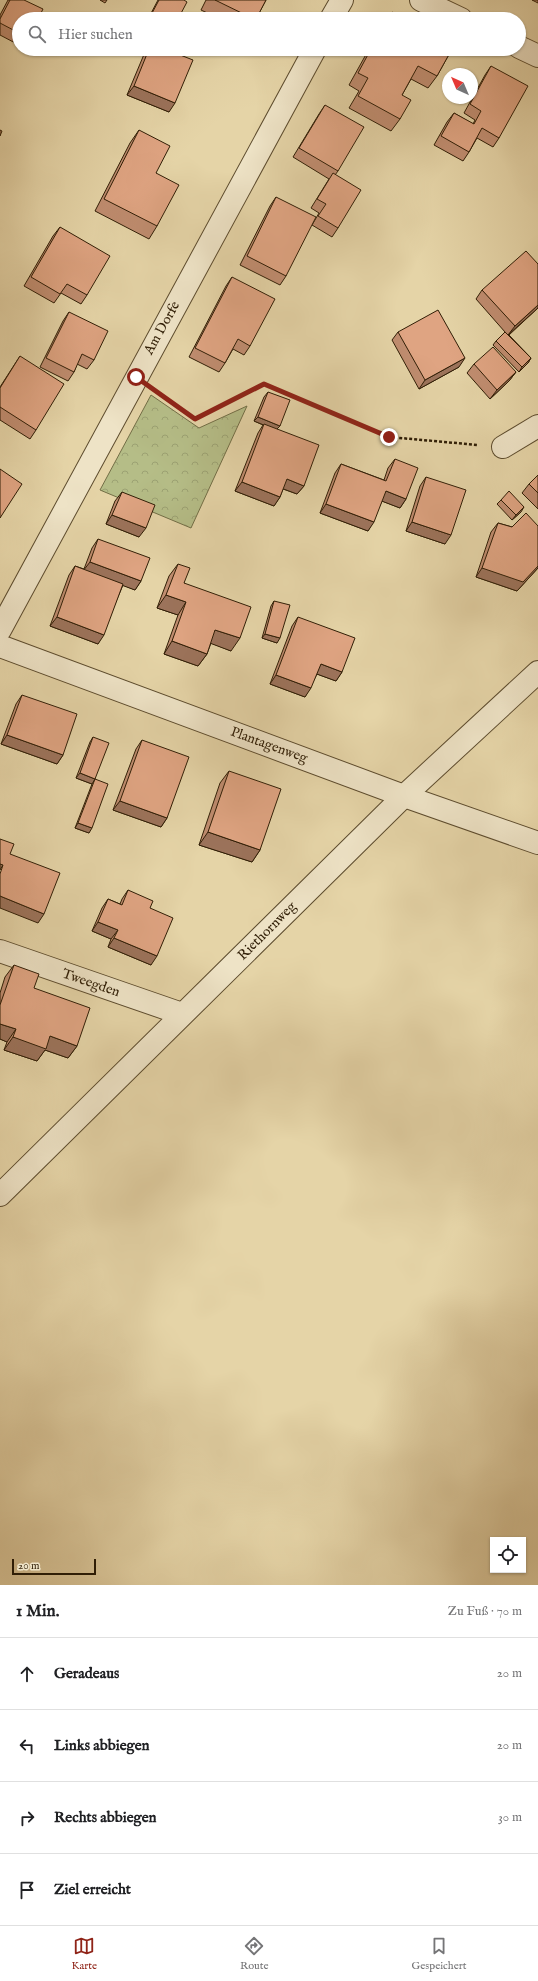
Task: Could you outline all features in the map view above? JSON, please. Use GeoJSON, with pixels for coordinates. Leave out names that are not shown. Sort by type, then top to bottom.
{"type":"FeatureCollection","features":[{"type":"Feature","properties":{"kind":"street"},"geometry":{"type":"LineString","coordinates":[[336,12],[342,0]]}},
{"type":"Feature","properties":{"kind":"street"},"geometry":{"type":"LineString","coordinates":[[421,0],[446,12]]}},
{"type":"Feature","properties":{"kind":"street"},"geometry":{"type":"LineString","coordinates":[[526,50],[538,56]]}},
{"type":"Feature","properties":{"kind":"street","name":"Am Dorfe"},"geometry":{"type":"LineString","coordinates":[[0,630],[311,56]]}},
{"type":"Feature","properties":{"kind":"street"},"geometry":{"type":"LineString","coordinates":[[503,447],[538,426]]}},
{"type":"Feature","properties":{"kind":"street","name":"Plantagenweg"},"geometry":{"type":"LineString","coordinates":[[0,646],[404,796],[538,843]]}},
{"type":"Feature","properties":{"kind":"street","name":"Riethornweg"},"geometry":{"type":"LineString","coordinates":[[0,1195],[404,796],[538,672]]}},
{"type":"Feature","properties":{"kind":"street","name":"Tweegden"},"geometry":{"type":"LineString","coordinates":[[0,951],[182,1014]]}},
{"type":"Feature","properties":{"kind":"path"},"geometry":{"type":"LineString","coordinates":[[136,377],[195,419],[264,384],[389,437],[503,447]]}},
{"type":"Feature","properties":{"kind":"green space"},"geometry":{"type":"Polygon","coordinates":[[[151,395],[199,428],[247,406],[191,528],[100,490],[151,395]]]}},
{"type":"Feature","properties":{"kind":"building"},"geometry":{"type":"Polygon","coordinates":[[[10,0],[24,0],[43,9],[42,12],[12,12],[12,29],[0,23],[0,19],[10,0]]]}},
{"type":"Feature","properties":{"kind":"building"},"geometry":{"type":"Polygon","coordinates":[[[159,0],[184,0],[187,2],[182,12],[153,12],[159,0]]]}},
{"type":"Feature","properties":{"kind":"building"},"geometry":{"type":"Polygon","coordinates":[[[215,0],[266,0],[260,12],[240,12],[215,0]]]}},
{"type":"Feature","properties":{"kind":"building"},"geometry":{"type":"Polygon","coordinates":[[[146,56],[183,56],[193,60],[175,103],[134,86],[146,56]]]}},
{"type":"Feature","properties":{"kind":"building"},"geometry":{"type":"Polygon","coordinates":[[[367,56],[448,56],[437,76],[418,66],[402,95],[411,100],[400,119],[358,96],[368,78],[358,73],[367,56]]]}},
{"type":"Feature","properties":{"kind":"building"},"geometry":{"type":"Polygon","coordinates":[[[491,66],[528,86],[499,138],[482,128],[469,152],[441,136],[454,113],[474,124],[481,111],[470,104],[478,104],[478,90],[491,66]]]}},
{"type":"Feature","properties":{"kind":"building"},"geometry":{"type":"Polygon","coordinates":[[[325,105],[364,127],[338,171],[299,148],[325,105]]]}},
{"type":"Feature","properties":{"kind":"building"},"geometry":{"type":"Polygon","coordinates":[[[139,130],[170,146],[156,173],[179,185],[157,226],[104,199],[139,130]]]}},
{"type":"Feature","properties":{"kind":"building"},"geometry":{"type":"Polygon","coordinates":[[[333,173],[361,190],[338,228],[318,216],[326,204],[317,199],[333,173]]]}},
{"type":"Feature","properties":{"kind":"building"},"geometry":{"type":"Polygon","coordinates":[[[276,197],[316,217],[286,276],[247,256],[276,197]]]}},
{"type":"Feature","properties":{"kind":"building"},"geometry":{"type":"Polygon","coordinates":[[[60,227],[110,256],[87,295],[67,284],[60,294],[31,277],[60,227]]]}},
{"type":"Feature","properties":{"kind":"building"},"geometry":{"type":"Polygon","coordinates":[[[526,251],[538,264],[538,305],[515,326],[482,290],[526,251]]]}},
{"type":"Feature","properties":{"kind":"building"},"geometry":{"type":"Polygon","coordinates":[[[232,277],[275,299],[250,346],[238,339],[225,363],[195,348],[232,277]]]}},
{"type":"Feature","properties":{"kind":"building"},"geometry":{"type":"Polygon","coordinates":[[[438,310],[465,358],[425,380],[398,332],[438,310]]]}},
{"type":"Feature","properties":{"kind":"building"},"geometry":{"type":"Polygon","coordinates":[[[69,312],[108,331],[94,360],[82,354],[74,372],[46,358],[69,312]]]}},
{"type":"Feature","properties":{"kind":"building"},"geometry":{"type":"Polygon","coordinates":[[[505,332],[531,358],[522,367],[496,341],[505,332]]]}},
{"type":"Feature","properties":{"kind":"building"},"geometry":{"type":"Polygon","coordinates":[[[493,347],[516,372],[497,390],[474,364],[493,347]]]}},
{"type":"Feature","properties":{"kind":"building"},"geometry":{"type":"Polygon","coordinates":[[[20,356],[64,384],[36,430],[0,407],[0,388],[20,356]]]}},
{"type":"Feature","properties":{"kind":"building"},"geometry":{"type":"Polygon","coordinates":[[[268,392],[290,400],[280,426],[258,417],[268,392]]]}},
{"type":"Feature","properties":{"kind":"building"},"geometry":{"type":"Polygon","coordinates":[[[264,424],[319,445],[304,486],[287,479],[280,497],[242,482],[264,424]]]}},
{"type":"Feature","properties":{"kind":"building"},"geometry":{"type":"Polygon","coordinates":[[[395,459],[418,468],[406,499],[386,491],[374,522],[326,504],[341,464],[386,481],[395,459]]]}},
{"type":"Feature","properties":{"kind":"building"},"geometry":{"type":"Polygon","coordinates":[[[0,469],[22,484],[0,518],[0,469]]]}},
{"type":"Feature","properties":{"kind":"building"},"geometry":{"type":"Polygon","coordinates":[[[538,475],[538,493],[529,484],[538,475]]]}},
{"type":"Feature","properties":{"kind":"building"},"geometry":{"type":"Polygon","coordinates":[[[426,477],[466,490],[451,535],[412,522],[426,477]]]}},
{"type":"Feature","properties":{"kind":"building"},"geometry":{"type":"Polygon","coordinates":[[[509,491],[524,507],[516,515],[501,500],[509,491]]]}},
{"type":"Feature","properties":{"kind":"building"},"geometry":{"type":"Polygon","coordinates":[[[122,492],[155,505],[146,528],[112,515],[122,492]]]}},
{"type":"Feature","properties":{"kind":"building"},"geometry":{"type":"Polygon","coordinates":[[[526,513],[538,526],[538,566],[523,582],[482,568],[498,523],[512,527],[526,513]]]}},
{"type":"Feature","properties":{"kind":"building"},"geometry":{"type":"Polygon","coordinates":[[[98,539],[150,558],[141,581],[90,562],[98,539]]]}},
{"type":"Feature","properties":{"kind":"building"},"geometry":{"type":"Polygon","coordinates":[[[178,564],[190,568],[184,583],[251,607],[240,638],[215,630],[207,654],[172,641],[186,602],[166,595],[178,564]]]}},
{"type":"Feature","properties":{"kind":"building"},"geometry":{"type":"Polygon","coordinates":[[[75,566],[123,584],[104,635],[57,617],[75,566]]]}},
{"type":"Feature","properties":{"kind":"building"},"geometry":{"type":"Polygon","coordinates":[[[274,601],[290,605],[280,638],[265,634],[274,601]]]}},
{"type":"Feature","properties":{"kind":"building"},"geometry":{"type":"Polygon","coordinates":[[[298,617],[355,638],[342,672],[321,664],[311,688],[276,675],[298,617]]]}},
{"type":"Feature","properties":{"kind":"building"},"geometry":{"type":"Polygon","coordinates":[[[22,695],[77,714],[63,755],[7,735],[22,695]]]}},
{"type":"Feature","properties":{"kind":"building"},"geometry":{"type":"Polygon","coordinates":[[[93,737],[109,743],[95,779],[80,773],[93,737]]]}},
{"type":"Feature","properties":{"kind":"building"},"geometry":{"type":"Polygon","coordinates":[[[142,740],[189,757],[167,818],[120,801],[142,740]]]}},
{"type":"Feature","properties":{"kind":"building"},"geometry":{"type":"Polygon","coordinates":[[[229,771],[281,789],[260,850],[208,832],[229,771]]]}},
{"type":"Feature","properties":{"kind":"building"},"geometry":{"type":"Polygon","coordinates":[[[95,779],[108,784],[92,828],[78,823],[95,779]]]}},
{"type":"Feature","properties":{"kind":"building"},"geometry":{"type":"Polygon","coordinates":[[[0,839],[14,844],[10,854],[60,873],[44,914],[0,896],[0,874],[3,865],[0,864],[0,839]]]}},
{"type":"Feature","properties":{"kind":"building"},"geometry":{"type":"Polygon","coordinates":[[[128,890],[153,901],[150,908],[173,918],[157,956],[114,938],[118,930],[98,922],[108,899],[122,905],[128,890]]]}},
{"type":"Feature","properties":{"kind":"building"},"geometry":{"type":"Polygon","coordinates":[[[14,965],[39,974],[34,988],[90,1008],[77,1046],[50,1036],[46,1049],[13,1037],[16,1029],[0,1024],[0,1005],[14,965]]]}},
{"type":"Feature","properties":{"kind":"route"},"geometry":{"type":"LineString","coordinates":[[136,377],[195,419],[264,384],[369,427],[389,437]]}}]}
